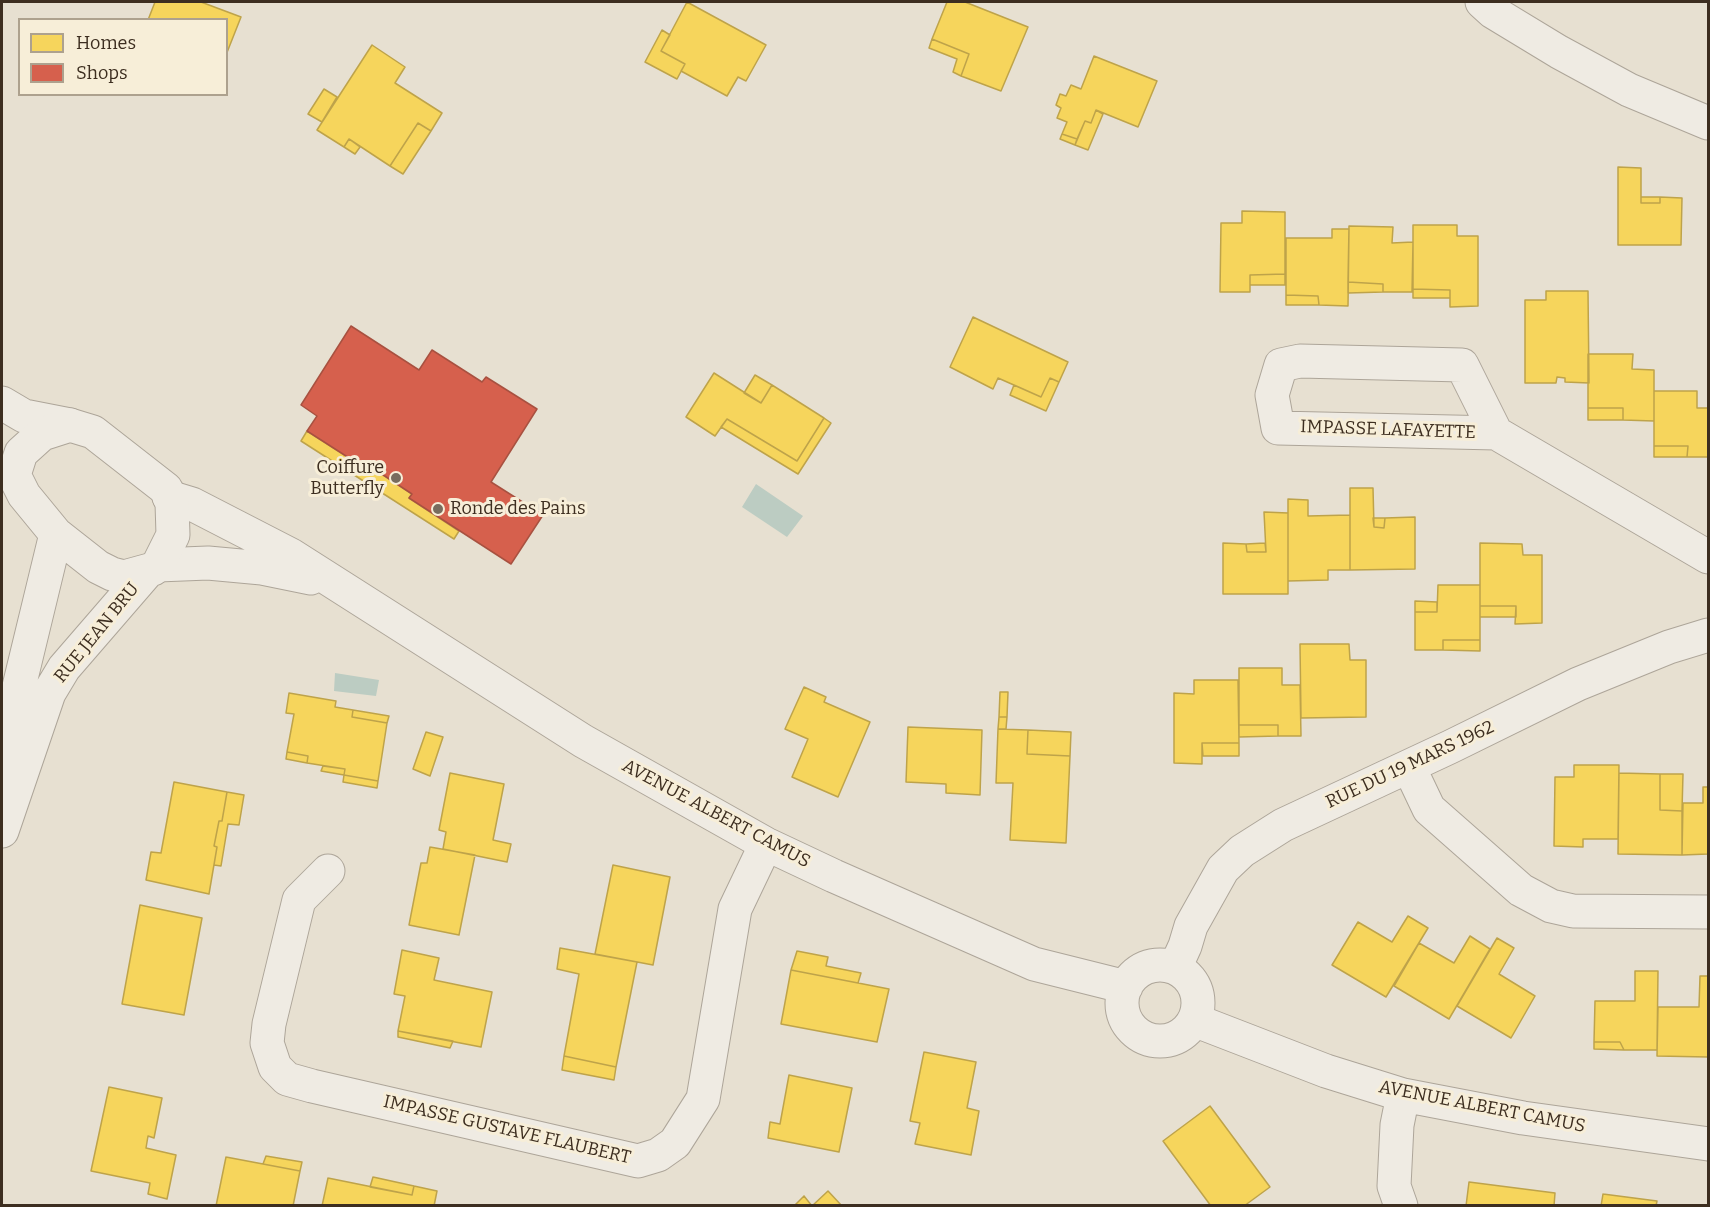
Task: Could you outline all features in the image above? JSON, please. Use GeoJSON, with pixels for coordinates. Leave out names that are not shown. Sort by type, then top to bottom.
{"type":"FeatureCollection","features":[{"type":"Feature","properties":{"kind":"street"},"geometry":{"type":"LineString","coordinates":[[1482,2],[1493,12],[1559,52],[1629,90],[1708,123]]}},
{"type":"Feature","properties":{"kind":"street","name":"IMPASSE LAFAYETTE"},"geometry":{"type":"LineString","coordinates":[[1496,433],[1462,365],[1300,361],[1281,365],[1272,394],[1278,428],[1496,433],[1708,557]]}},
{"type":"Feature","properties":{"kind":"street"},"geometry":{"type":"LineString","coordinates":[[2,403],[24,416],[70,425],[93,432],[166,489],[172,503],[173,535],[152,569],[124,577],[98,567],[56,534],[24,495],[8,465],[42,434],[70,425]]}},
{"type":"Feature","properties":{"kind":"street","name":"AVENUE ALBERT CAMUS"},"geometry":{"type":"LineString","coordinates":[[169,497],[192,504],[291,555],[583,741],[766,844],[1034,964],[1126,987]]}},
{"type":"Feature","properties":{"kind":"street","name":"RUE JEAN BRU"},"geometry":{"type":"LineString","coordinates":[[2,779],[9,728],[56,534]]}},
{"type":"Feature","properties":{"kind":"street","name":"AVENUE ALBERT CAMUS"},"geometry":{"type":"LineString","coordinates":[[152,569],[208,563],[262,568],[334,582]]}},
{"type":"Feature","properties":{"kind":"street","name":"RUE JEAN BRU"},"geometry":{"type":"LineString","coordinates":[[2,831],[49,693],[64,668],[152,569]]}},
{"type":"Feature","properties":{"kind":"street","name":"RUE DU 19 MARS 1962"},"geometry":{"type":"LineString","coordinates":[[1175,968],[1201,907],[1223,869],[1242,851],[1283,825],[1409,767],[1578,684],[1669,647],[1708,635]]}},
{"type":"Feature","properties":{"kind":"street"},"geometry":{"type":"LineString","coordinates":[[1409,767],[1429,809],[1521,890],[1551,906],[1574,911],[1708,912]]}},
{"type":"Feature","properties":{"kind":"street","name":"IMPASSE GUSTAVE FLAUBERT"},"geometry":{"type":"LineString","coordinates":[[328,871],[299,900],[269,1024],[267,1043],[275,1067],[287,1079],[638,1161],[658,1155],[675,1143],[703,1099],[735,909],[766,844]]}},
{"type":"Feature","properties":{"kind":"street"},"geometry":{"type":"LineString","coordinates":[[1164,965],[1175,968],[1184,973],[1196,990],[1198,999],[1194,1020],[1188,1028],[1171,1039],[1161,1041],[1141,1035],[1126,1019],[1123,997],[1126,987],[1132,977],[1152,966],[1164,965]]}},
{"type":"Feature","properties":{"kind":"street","name":"AVENUE ALBERT CAMUS"},"geometry":{"type":"LineString","coordinates":[[1194,1020],[1326,1071],[1403,1095],[1523,1118],[1708,1144]]}},
{"type":"Feature","properties":{"kind":"street"},"geometry":{"type":"LineString","coordinates":[[1401,1206],[1394,1186],[1396,1125],[1403,1095]]}},
{"type":"Feature","properties":{"kind":"shaded area"},"geometry":{"type":"Polygon","coordinates":[[[756,484],[803,516],[787,537],[742,507],[756,484]]]}},
{"type":"Feature","properties":{"kind":"shaded area"},"geometry":{"type":"Polygon","coordinates":[[[335,673],[379,680],[376,696],[334,691],[335,673]]]}},
{"type":"Feature","properties":{"kind":"building: Homes"},"geometry":{"type":"Polygon","coordinates":[[[155,2],[201,2],[241,17],[228,50],[228,18],[149,18],[155,2]]]}},
{"type":"Feature","properties":{"kind":"building: Homes"},"geometry":{"type":"Polygon","coordinates":[[[687,2],[766,45],[746,81],[738,77],[727,96],[681,71],[685,64],[661,51],[687,2]]]}},
{"type":"Feature","properties":{"kind":"building: Homes"},"geometry":{"type":"Polygon","coordinates":[[[947,2],[965,2],[1028,27],[1001,91],[961,76],[969,54],[932,39],[947,2]]]}},
{"type":"Feature","properties":{"kind":"building: Homes"},"geometry":{"type":"Polygon","coordinates":[[[662,30],[670,35],[661,51],[685,64],[677,79],[645,62],[662,30]]]}},
{"type":"Feature","properties":{"kind":"building: Homes"},"geometry":{"type":"Polygon","coordinates":[[[932,39],[969,54],[961,76],[953,72],[957,59],[929,48],[932,39]]]}},
{"type":"Feature","properties":{"kind":"building: Homes"},"geometry":{"type":"Polygon","coordinates":[[[372,45],[405,67],[395,83],[442,113],[431,131],[418,123],[390,166],[349,139],[344,147],[317,130],[372,45]]]}},
{"type":"Feature","properties":{"kind":"building: Homes"},"geometry":{"type":"Polygon","coordinates":[[[1094,56],[1157,81],[1138,127],[1096,110],[1091,123],[1085,121],[1077,139],[1062,134],[1067,122],[1057,118],[1061,108],[1056,105],[1060,94],[1066,96],[1071,85],[1081,89],[1094,56]]]}},
{"type":"Feature","properties":{"kind":"building: Homes"},"geometry":{"type":"Polygon","coordinates":[[[324,89],[337,97],[322,122],[308,114],[324,89]]]}},
{"type":"Feature","properties":{"kind":"building: Homes"},"geometry":{"type":"Polygon","coordinates":[[[1096,110],[1103,114],[1088,150],[1075,145],[1085,121],[1091,123],[1096,110]]]}},
{"type":"Feature","properties":{"kind":"building: Homes"},"geometry":{"type":"Polygon","coordinates":[[[418,123],[431,131],[403,174],[390,166],[418,123]]]}},
{"type":"Feature","properties":{"kind":"building: Homes"},"geometry":{"type":"Polygon","coordinates":[[[1062,134],[1077,139],[1075,145],[1060,139],[1062,134]]]}},
{"type":"Feature","properties":{"kind":"building: Homes"},"geometry":{"type":"Polygon","coordinates":[[[349,139],[360,147],[355,154],[344,147],[349,139]]]}},
{"type":"Feature","properties":{"kind":"building: Homes"},"geometry":{"type":"Polygon","coordinates":[[[1618,167],[1641,168],[1641,203],[1660,203],[1660,197],[1682,198],[1681,245],[1618,245],[1618,167]]]}},
{"type":"Feature","properties":{"kind":"building: Homes"},"geometry":{"type":"Polygon","coordinates":[[[1641,197],[1660,197],[1660,203],[1641,203],[1641,197]]]}},
{"type":"Feature","properties":{"kind":"building: Homes"},"geometry":{"type":"Polygon","coordinates":[[[1242,211],[1285,212],[1285,274],[1250,275],[1250,292],[1220,292],[1221,223],[1242,223],[1242,211]]]}},
{"type":"Feature","properties":{"kind":"building: Homes"},"geometry":{"type":"Polygon","coordinates":[[[1413,225],[1457,225],[1457,236],[1478,236],[1478,306],[1450,307],[1450,290],[1413,289],[1413,225]]]}},
{"type":"Feature","properties":{"kind":"building: Homes"},"geometry":{"type":"Polygon","coordinates":[[[1349,226],[1393,227],[1392,243],[1413,242],[1412,292],[1383,292],[1383,284],[1348,282],[1349,226]]]}},
{"type":"Feature","properties":{"kind":"building: Homes"},"geometry":{"type":"Polygon","coordinates":[[[1332,229],[1349,229],[1348,306],[1319,305],[1318,296],[1286,295],[1286,238],[1332,238],[1332,229]]]}},
{"type":"Feature","properties":{"kind":"building: Homes"},"geometry":{"type":"Polygon","coordinates":[[[1285,274],[1285,285],[1250,285],[1250,275],[1285,274]]]}},
{"type":"Feature","properties":{"kind":"building: Homes"},"geometry":{"type":"Polygon","coordinates":[[[1348,282],[1383,284],[1383,292],[1348,293],[1348,282]]]}},
{"type":"Feature","properties":{"kind":"building: Homes"},"geometry":{"type":"Polygon","coordinates":[[[1413,289],[1450,290],[1450,298],[1413,298],[1413,289]]]}},
{"type":"Feature","properties":{"kind":"building: Homes"},"geometry":{"type":"Polygon","coordinates":[[[1546,291],[1588,291],[1589,383],[1565,382],[1565,378],[1557,377],[1556,383],[1525,383],[1525,300],[1546,300],[1546,291]]]}},
{"type":"Feature","properties":{"kind":"building: Homes"},"geometry":{"type":"Polygon","coordinates":[[[1286,295],[1318,296],[1319,305],[1286,305],[1286,295]]]}},
{"type":"Feature","properties":{"kind":"building: Homes"},"geometry":{"type":"Polygon","coordinates":[[[973,317],[1068,362],[1059,382],[1050,378],[1041,397],[998,378],[993,389],[950,367],[973,317]]]}},
{"type":"Feature","properties":{"kind":"building: Homes"},"geometry":{"type":"Polygon","coordinates":[[[1588,354],[1633,354],[1632,369],[1654,370],[1654,421],[1623,420],[1623,408],[1588,408],[1588,354]]]}},
{"type":"Feature","properties":{"kind":"building: Homes"},"geometry":{"type":"Polygon","coordinates":[[[714,373],[761,403],[772,385],[824,418],[797,461],[727,419],[715,436],[686,417],[714,373]]]}},
{"type":"Feature","properties":{"kind":"building: Homes"},"geometry":{"type":"Polygon","coordinates":[[[755,375],[772,385],[761,403],[744,393],[755,375]]]}},
{"type":"Feature","properties":{"kind":"building: Homes"},"geometry":{"type":"Polygon","coordinates":[[[1050,378],[1059,382],[1046,411],[1010,395],[1014,385],[1041,397],[1050,378]]]}},
{"type":"Feature","properties":{"kind":"building: Homes"},"geometry":{"type":"Polygon","coordinates":[[[1654,391],[1697,391],[1697,408],[1708,408],[1708,457],[1687,457],[1688,446],[1654,446],[1654,391]]]}},
{"type":"Feature","properties":{"kind":"building: Homes"},"geometry":{"type":"Polygon","coordinates":[[[1588,408],[1623,408],[1623,420],[1588,420],[1588,408]]]}},
{"type":"Feature","properties":{"kind":"building: Homes"},"geometry":{"type":"Polygon","coordinates":[[[824,418],[831,423],[798,474],[721,427],[727,419],[797,461],[824,418]]]}},
{"type":"Feature","properties":{"kind":"building: Homes"},"geometry":{"type":"Polygon","coordinates":[[[307,431],[360,465],[362,461],[412,494],[409,498],[459,531],[454,539],[301,441],[307,431]]]}},
{"type":"Feature","properties":{"kind":"building: Homes"},"geometry":{"type":"Polygon","coordinates":[[[1654,446],[1688,446],[1687,457],[1654,457],[1654,446]]]}},
{"type":"Feature","properties":{"kind":"building: Homes"},"geometry":{"type":"Polygon","coordinates":[[[1350,488],[1373,488],[1374,527],[1384,528],[1385,518],[1415,517],[1415,569],[1350,570],[1350,488]]]}},
{"type":"Feature","properties":{"kind":"building: Homes"},"geometry":{"type":"Polygon","coordinates":[[[1288,499],[1308,500],[1308,516],[1350,515],[1350,570],[1328,570],[1328,580],[1288,581],[1288,499]]]}},
{"type":"Feature","properties":{"kind":"building: Homes"},"geometry":{"type":"Polygon","coordinates":[[[1264,512],[1288,513],[1288,594],[1223,594],[1223,543],[1246,544],[1247,552],[1266,552],[1264,512]]]}},
{"type":"Feature","properties":{"kind":"building: Homes"},"geometry":{"type":"Polygon","coordinates":[[[1373,518],[1385,518],[1384,528],[1374,527],[1373,518]]]}},
{"type":"Feature","properties":{"kind":"building: Homes"},"geometry":{"type":"Polygon","coordinates":[[[1265,543],[1266,552],[1247,552],[1246,544],[1265,543]]]}},
{"type":"Feature","properties":{"kind":"building: Homes"},"geometry":{"type":"Polygon","coordinates":[[[1480,543],[1522,544],[1523,555],[1542,555],[1542,623],[1515,624],[1516,606],[1480,606],[1480,543]]]}},
{"type":"Feature","properties":{"kind":"building: Homes"},"geometry":{"type":"Polygon","coordinates":[[[1438,585],[1480,585],[1480,640],[1443,640],[1443,650],[1415,650],[1415,612],[1437,612],[1438,585]]]}},
{"type":"Feature","properties":{"kind":"building: Homes"},"geometry":{"type":"Polygon","coordinates":[[[1415,601],[1437,602],[1437,612],[1415,612],[1415,601]]]}},
{"type":"Feature","properties":{"kind":"building: Homes"},"geometry":{"type":"Polygon","coordinates":[[[1480,606],[1516,606],[1516,617],[1480,617],[1480,606]]]}},
{"type":"Feature","properties":{"kind":"building: Homes"},"geometry":{"type":"Polygon","coordinates":[[[1443,640],[1480,640],[1480,651],[1443,650],[1443,640]]]}},
{"type":"Feature","properties":{"kind":"building: Homes"},"geometry":{"type":"Polygon","coordinates":[[[1300,644],[1349,644],[1350,660],[1366,660],[1366,717],[1301,718],[1300,644]]]}},
{"type":"Feature","properties":{"kind":"building: Homes"},"geometry":{"type":"Polygon","coordinates":[[[1239,668],[1282,668],[1282,685],[1300,685],[1301,736],[1278,736],[1278,725],[1239,725],[1239,668]]]}},
{"type":"Feature","properties":{"kind":"building: Homes"},"geometry":{"type":"Polygon","coordinates":[[[1194,680],[1238,680],[1239,743],[1202,743],[1202,764],[1174,763],[1174,693],[1194,694],[1194,680]]]}},
{"type":"Feature","properties":{"kind":"building: Homes"},"geometry":{"type":"Polygon","coordinates":[[[804,687],[826,697],[824,702],[870,722],[838,797],[792,777],[808,739],[785,729],[804,687]]]}},
{"type":"Feature","properties":{"kind":"building: Homes"},"geometry":{"type":"Polygon","coordinates":[[[1000,692],[1008,692],[1007,717],[999,717],[1000,692]]]}},
{"type":"Feature","properties":{"kind":"building: Homes"},"geometry":{"type":"Polygon","coordinates":[[[289,693],[336,701],[335,707],[353,710],[352,717],[387,723],[378,781],[344,775],[345,769],[307,763],[308,756],[287,752],[294,714],[286,713],[289,693]]]}},
{"type":"Feature","properties":{"kind":"building: Homes"},"geometry":{"type":"Polygon","coordinates":[[[353,710],[389,716],[387,723],[352,717],[353,710]]]}},
{"type":"Feature","properties":{"kind":"building: Homes"},"geometry":{"type":"Polygon","coordinates":[[[999,717],[1007,717],[1006,729],[998,729],[999,717]]]}},
{"type":"Feature","properties":{"kind":"building: Homes"},"geometry":{"type":"Polygon","coordinates":[[[1239,725],[1278,725],[1278,736],[1239,737],[1239,725]]]}},
{"type":"Feature","properties":{"kind":"building: Homes"},"geometry":{"type":"Polygon","coordinates":[[[908,727],[982,730],[980,795],[946,793],[946,784],[906,782],[908,727]]]}},
{"type":"Feature","properties":{"kind":"building: Homes"},"geometry":{"type":"Polygon","coordinates":[[[998,729],[1028,730],[1027,754],[1070,756],[1066,843],[1010,840],[1013,783],[996,783],[998,729]]]}},
{"type":"Feature","properties":{"kind":"building: Homes"},"geometry":{"type":"Polygon","coordinates":[[[1028,730],[1071,732],[1070,756],[1027,754],[1028,730]]]}},
{"type":"Feature","properties":{"kind":"building: Homes"},"geometry":{"type":"Polygon","coordinates":[[[426,732],[443,737],[430,776],[413,769],[426,732]]]}},
{"type":"Feature","properties":{"kind":"building: Homes"},"geometry":{"type":"Polygon","coordinates":[[[1202,743],[1239,743],[1239,756],[1203,756],[1202,743]]]}},
{"type":"Feature","properties":{"kind":"building: Homes"},"geometry":{"type":"Polygon","coordinates":[[[287,752],[308,756],[307,763],[286,759],[287,752]]]}},
{"type":"Feature","properties":{"kind":"building: Homes"},"geometry":{"type":"Polygon","coordinates":[[[1574,765],[1619,765],[1618,839],[1583,839],[1583,847],[1554,846],[1555,777],[1574,777],[1574,765]]]}},
{"type":"Feature","properties":{"kind":"building: Homes"},"geometry":{"type":"Polygon","coordinates":[[[323,766],[345,769],[344,775],[321,771],[323,766]]]}},
{"type":"Feature","properties":{"kind":"building: Homes"},"geometry":{"type":"Polygon","coordinates":[[[450,773],[504,784],[493,840],[511,844],[507,862],[443,849],[446,832],[439,830],[450,773]]]}},
{"type":"Feature","properties":{"kind":"building: Homes"},"geometry":{"type":"Polygon","coordinates":[[[1619,773],[1660,774],[1660,810],[1682,811],[1682,855],[1618,854],[1619,773]]]}},
{"type":"Feature","properties":{"kind":"building: Homes"},"geometry":{"type":"Polygon","coordinates":[[[1660,774],[1683,774],[1682,811],[1660,810],[1660,774]]]}},
{"type":"Feature","properties":{"kind":"building: Homes"},"geometry":{"type":"Polygon","coordinates":[[[344,775],[378,781],[377,788],[343,782],[344,775]]]}},
{"type":"Feature","properties":{"kind":"building: Homes"},"geometry":{"type":"Polygon","coordinates":[[[174,782],[227,792],[222,821],[219,821],[214,846],[217,847],[209,894],[146,880],[151,852],[161,853],[174,782]]]}},
{"type":"Feature","properties":{"kind":"building: Homes"},"geometry":{"type":"Polygon","coordinates":[[[1703,787],[1708,787],[1708,854],[1682,855],[1683,803],[1703,803],[1703,787]]]}},
{"type":"Feature","properties":{"kind":"building: Homes"},"geometry":{"type":"Polygon","coordinates":[[[227,792],[244,795],[239,825],[228,824],[221,866],[214,865],[217,847],[214,846],[219,821],[222,821],[227,792]]]}},
{"type":"Feature","properties":{"kind":"building: Homes"},"geometry":{"type":"Polygon","coordinates":[[[430,847],[475,855],[459,935],[409,925],[421,863],[427,863],[430,847]]]}},
{"type":"Feature","properties":{"kind":"building: Homes"},"geometry":{"type":"Polygon","coordinates":[[[613,865],[670,877],[653,965],[595,954],[613,865]]]}},
{"type":"Feature","properties":{"kind":"building: Homes"},"geometry":{"type":"Polygon","coordinates":[[[140,905],[202,918],[184,1015],[122,1004],[140,905]]]}},
{"type":"Feature","properties":{"kind":"building: Homes"},"geometry":{"type":"Polygon","coordinates":[[[1408,916],[1428,928],[1386,997],[1332,965],[1358,922],[1392,942],[1408,916]]]}},
{"type":"Feature","properties":{"kind":"building: Homes"},"geometry":{"type":"Polygon","coordinates":[[[1470,936],[1490,949],[1449,1019],[1394,986],[1419,943],[1454,963],[1470,936]]]}},
{"type":"Feature","properties":{"kind":"building: Homes"},"geometry":{"type":"Polygon","coordinates":[[[1497,938],[1514,948],[1499,974],[1535,996],[1511,1038],[1457,1006],[1497,938]]]}},
{"type":"Feature","properties":{"kind":"building: Homes"},"geometry":{"type":"Polygon","coordinates":[[[560,948],[637,962],[616,1067],[564,1056],[579,974],[557,969],[560,948]]]}},
{"type":"Feature","properties":{"kind":"building: Homes"},"geometry":{"type":"Polygon","coordinates":[[[402,950],[439,958],[434,980],[492,992],[481,1047],[398,1031],[405,996],[394,994],[402,950]]]}},
{"type":"Feature","properties":{"kind":"building: Homes"},"geometry":{"type":"Polygon","coordinates":[[[797,951],[828,957],[826,966],[861,973],[858,983],[791,970],[797,951]]]}},
{"type":"Feature","properties":{"kind":"building: Homes"},"geometry":{"type":"Polygon","coordinates":[[[791,970],[889,989],[877,1042],[781,1024],[791,970]]]}},
{"type":"Feature","properties":{"kind":"building: Homes"},"geometry":{"type":"Polygon","coordinates":[[[1635,971],[1658,971],[1657,1050],[1624,1050],[1620,1042],[1594,1042],[1595,1001],[1635,1001],[1635,971]]]}},
{"type":"Feature","properties":{"kind":"building: Homes"},"geometry":{"type":"Polygon","coordinates":[[[1700,976],[1708,976],[1708,1057],[1657,1056],[1658,1007],[1699,1007],[1700,976]]]}},
{"type":"Feature","properties":{"kind":"building: Homes"},"geometry":{"type":"Polygon","coordinates":[[[398,1031],[453,1041],[450,1048],[398,1037],[398,1031]]]}},
{"type":"Feature","properties":{"kind":"building: Homes"},"geometry":{"type":"Polygon","coordinates":[[[1594,1042],[1620,1042],[1624,1050],[1594,1049],[1594,1042]]]}},
{"type":"Feature","properties":{"kind":"building: Homes"},"geometry":{"type":"Polygon","coordinates":[[[924,1052],[976,1062],[967,1108],[979,1111],[971,1155],[915,1144],[920,1123],[910,1121],[924,1052]]]}},
{"type":"Feature","properties":{"kind":"building: Homes"},"geometry":{"type":"Polygon","coordinates":[[[564,1056],[616,1067],[614,1080],[562,1070],[564,1056]]]}},
{"type":"Feature","properties":{"kind":"building: Homes"},"geometry":{"type":"Polygon","coordinates":[[[789,1075],[852,1088],[839,1152],[768,1138],[770,1122],[780,1124],[789,1075]]]}},
{"type":"Feature","properties":{"kind":"building: Homes"},"geometry":{"type":"Polygon","coordinates":[[[109,1087],[162,1098],[154,1138],[148,1136],[146,1148],[176,1155],[167,1199],[148,1194],[150,1183],[91,1171],[109,1087]]]}},
{"type":"Feature","properties":{"kind":"building: Homes"},"geometry":{"type":"Polygon","coordinates":[[[1210,1106],[1270,1187],[1244,1206],[1211,1206],[1163,1141],[1210,1106]]]}},
{"type":"Feature","properties":{"kind":"building: Homes"},"geometry":{"type":"Polygon","coordinates":[[[266,1156],[302,1162],[300,1171],[263,1164],[266,1156]]]}},
{"type":"Feature","properties":{"kind":"building: Homes"},"geometry":{"type":"Polygon","coordinates":[[[226,1157],[300,1171],[293,1206],[216,1206],[226,1157]]]}},
{"type":"Feature","properties":{"kind":"building: Homes"},"geometry":{"type":"Polygon","coordinates":[[[373,1177],[414,1186],[412,1195],[370,1187],[373,1177]]]}},
{"type":"Feature","properties":{"kind":"building: Homes"},"geometry":{"type":"Polygon","coordinates":[[[328,1178],[412,1195],[414,1186],[437,1191],[434,1206],[322,1206],[328,1178]]]}},
{"type":"Feature","properties":{"kind":"building: Homes"},"geometry":{"type":"Polygon","coordinates":[[[1469,1182],[1555,1193],[1554,1206],[1466,1206],[1469,1182]]]}},
{"type":"Feature","properties":{"kind":"building: Homes"},"geometry":{"type":"Polygon","coordinates":[[[828,1191],[842,1206],[812,1206],[828,1191]]]}},
{"type":"Feature","properties":{"kind":"building: Homes"},"geometry":{"type":"Polygon","coordinates":[[[1603,1194],[1657,1201],[1656,1206],[1601,1206],[1603,1194]]]}},
{"type":"Feature","properties":{"kind":"building: Homes"},"geometry":{"type":"Polygon","coordinates":[[[804,1196],[812,1206],[794,1206],[804,1196]]]}},
{"type":"Feature","properties":{"kind":"building: Shops"},"geometry":{"type":"Polygon","coordinates":[[[351,326],[419,370],[432,350],[482,382],[486,377],[537,409],[491,482],[543,515],[511,564],[409,498],[412,494],[362,461],[360,465],[307,431],[317,416],[301,405],[351,326]]]}},
{"type":"Feature","properties":{"kind":"place","name":"Coiffure Butterfly"},"geometry":{"type":"Point","coordinates":[396,478]}},
{"type":"Feature","properties":{"kind":"place","name":"Ronde des Pains"},"geometry":{"type":"Point","coordinates":[438,509]}}]}
